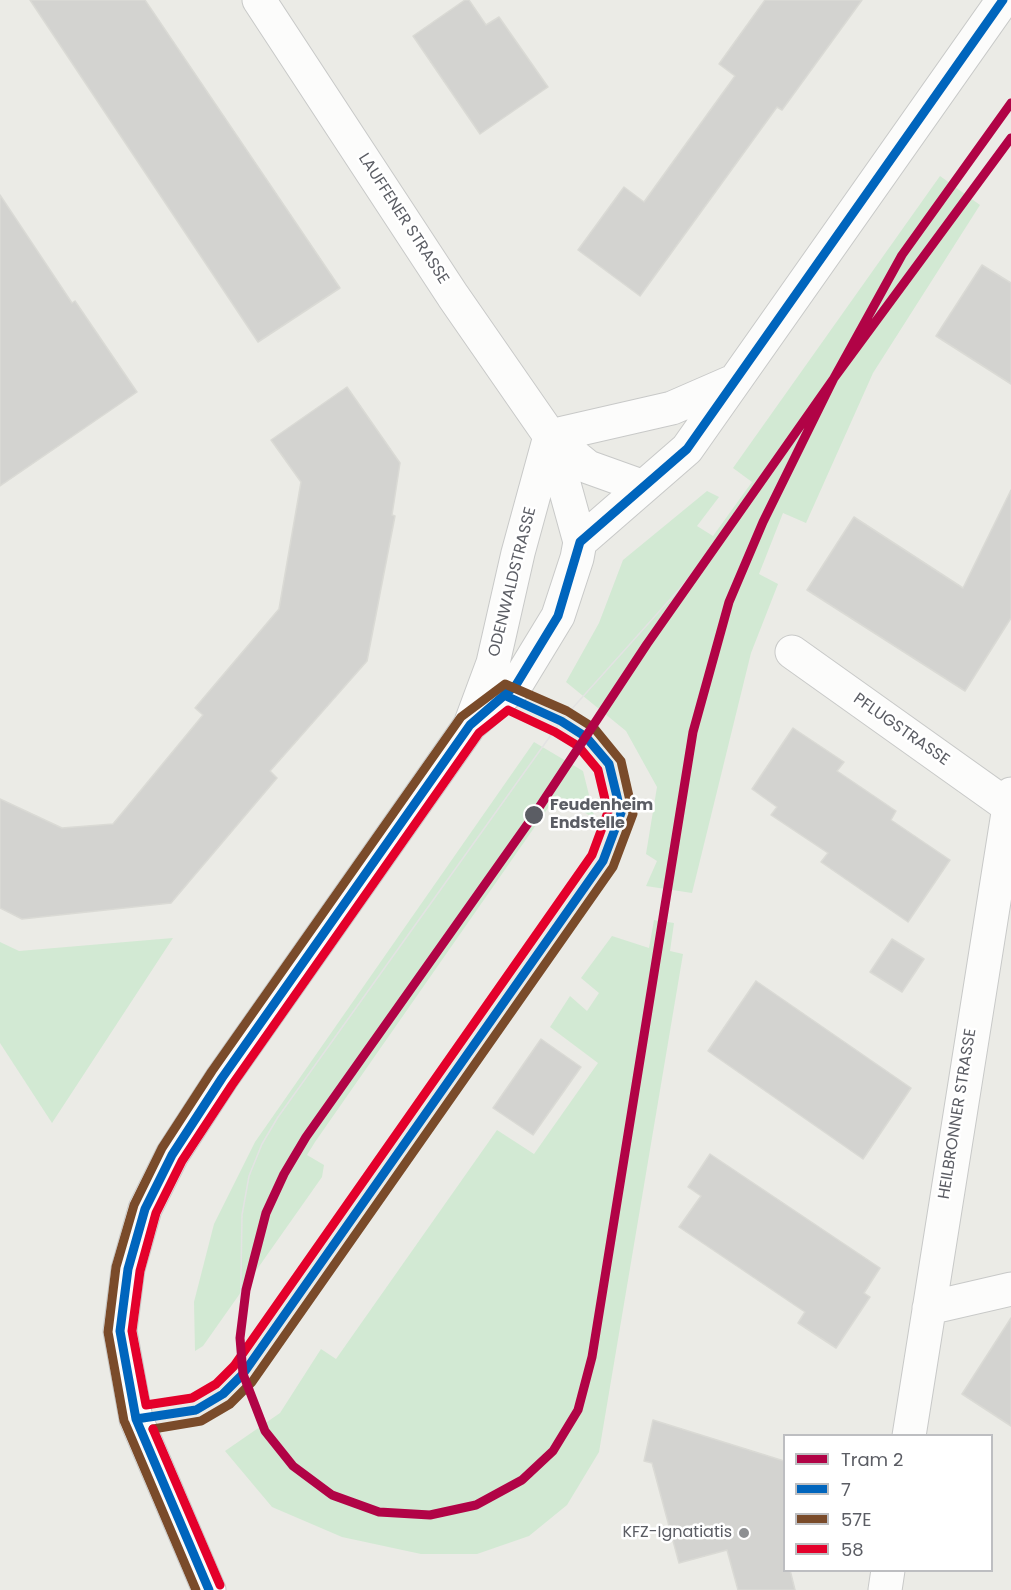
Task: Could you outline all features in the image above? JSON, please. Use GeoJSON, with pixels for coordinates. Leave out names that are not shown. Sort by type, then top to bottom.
{"type":"FeatureCollection","features":[{"type":"Feature","properties":{"kind":"street","name":"LAUFFENER STRASSE"},"geometry":{"type":"LineString","coordinates":[[259,0],[447,286],[550,436]]}},
{"type":"Feature","properties":{"kind":"street"},"geometry":{"type":"LineString","coordinates":[[550,436],[580,542],[641,486],[687,449],[1003,0]]}},
{"type":"Feature","properties":{"kind":"street"},"geometry":{"type":"LineString","coordinates":[[550,436],[672,408],[734,381]]}},
{"type":"Feature","properties":{"kind":"street"},"geometry":{"type":"LineString","coordinates":[[550,436],[588,467],[641,486]]}},
{"type":"Feature","properties":{"kind":"street","name":"ODENWALDSTRASSE"},"geometry":{"type":"LineString","coordinates":[[470,725],[493,663],[518,553],[550,436]]}},
{"type":"Feature","properties":{"kind":"street","name":"ODENWALDSTRASSE"},"geometry":{"type":"LineString","coordinates":[[208,1590],[136,1419],[120,1331],[128,1269],[145,1209],[172,1155],[222,1078],[470,725],[516,685],[558,616],[580,542]]}},
{"type":"Feature","properties":{"kind":"street","name":"PFLUGSTRASSE"},"geometry":{"type":"LineString","coordinates":[[792,652],[1010,802]]}},
{"type":"Feature","properties":{"kind":"street","name":"HEILBRONNER STRASSE"},"geometry":{"type":"LineString","coordinates":[[909,1434],[1010,802]]}},
{"type":"Feature","properties":{"kind":"street"},"geometry":{"type":"LineString","coordinates":[[929,1308],[1011,1289]]}},
{"type":"Feature","properties":{"kind":"street"},"geometry":{"type":"LineString","coordinates":[[885,1590],[888,1572]]}},
{"type":"Feature","properties":{"kind":"green space"},"geometry":{"type":"Polygon","coordinates":[[[940,176],[980,205],[873,373],[806,523],[783,513],[759,574],[778,584],[751,653],[692,893],[646,886],[657,861],[646,854],[657,787],[626,731],[566,682],[599,623],[623,560],[707,491],[719,497],[697,526],[713,536],[752,482],[733,468],[940,176]]]}},
{"type":"Feature","properties":{"kind":"green space"},"geometry":{"type":"Polygon","coordinates":[[[534,742],[583,771],[595,819],[557,795],[315,1142],[307,1155],[324,1165],[322,1177],[203,1346],[195,1351],[194,1302],[214,1224],[255,1142],[534,742]]]}},
{"type":"Feature","properties":{"kind":"green space"},"geometry":{"type":"Polygon","coordinates":[[[654,920],[674,923],[670,951],[683,954],[599,1452],[567,1505],[529,1536],[477,1554],[421,1554],[342,1537],[272,1507],[225,1451],[280,1413],[321,1349],[336,1359],[497,1130],[534,1154],[598,1063],[550,1027],[570,996],[587,1011],[599,993],[581,978],[612,936],[649,948],[654,920]]]}},
{"type":"Feature","properties":{"kind":"green space"},"geometry":{"type":"Polygon","coordinates":[[[173,938],[52,1123],[0,1043],[0,942],[19,951],[173,938]]]}},
{"type":"Feature","properties":{"kind":"building"},"geometry":{"type":"Polygon","coordinates":[[[30,0],[145,0],[340,288],[258,342],[30,0]]]}},
{"type":"Feature","properties":{"kind":"building"},"geometry":{"type":"Polygon","coordinates":[[[465,0],[469,0],[486,25],[499,17],[548,87],[480,134],[413,36],[465,0]]]}},
{"type":"Feature","properties":{"kind":"building"},"geometry":{"type":"Polygon","coordinates":[[[765,0],[862,0],[782,110],[777,107],[640,296],[578,250],[624,187],[644,202],[735,76],[719,64],[765,0]]]}},
{"type":"Feature","properties":{"kind":"building"},"geometry":{"type":"Polygon","coordinates":[[[0,195],[72,303],[75,301],[137,392],[0,486],[0,195]]]}},
{"type":"Feature","properties":{"kind":"building"},"geometry":{"type":"Polygon","coordinates":[[[982,265],[1011,283],[1011,384],[936,336],[982,265]]]}},
{"type":"Feature","properties":{"kind":"building"},"geometry":{"type":"Polygon","coordinates":[[[347,387],[400,463],[392,515],[395,516],[367,661],[270,771],[277,778],[171,903],[22,919],[0,908],[0,799],[62,828],[113,824],[203,715],[195,708],[279,609],[301,482],[271,440],[347,387]]]}},
{"type":"Feature","properties":{"kind":"building"},"geometry":{"type":"Polygon","coordinates":[[[1011,490],[1011,618],[965,691],[807,590],[854,517],[963,588],[1011,490]]]}},
{"type":"Feature","properties":{"kind":"building"},"geometry":{"type":"Polygon","coordinates":[[[793,728],[844,762],[837,771],[896,811],[891,820],[950,860],[908,922],[821,862],[828,853],[771,815],[777,807],[752,789],[793,728]]]}},
{"type":"Feature","properties":{"kind":"building"},"geometry":{"type":"Polygon","coordinates":[[[892,939],[924,959],[902,992],[870,972],[892,939]]]}},
{"type":"Feature","properties":{"kind":"building"},"geometry":{"type":"Polygon","coordinates":[[[756,981],[911,1088],[863,1159],[708,1051],[756,981]]]}},
{"type":"Feature","properties":{"kind":"building"},"geometry":{"type":"Polygon","coordinates":[[[541,1039],[581,1067],[533,1135],[493,1108],[541,1039]]]}},
{"type":"Feature","properties":{"kind":"building"},"geometry":{"type":"Polygon","coordinates":[[[710,1154],[880,1268],[864,1293],[870,1297],[836,1348],[798,1323],[805,1312],[679,1227],[701,1196],[688,1187],[710,1154]]]}},
{"type":"Feature","properties":{"kind":"building"},"geometry":{"type":"Polygon","coordinates":[[[1011,1318],[1011,1426],[962,1394],[1011,1318]]]}},
{"type":"Feature","properties":{"kind":"building"},"geometry":{"type":"Polygon","coordinates":[[[653,1420],[783,1461],[783,1572],[790,1572],[795,1590],[738,1590],[727,1550],[679,1563],[652,1463],[644,1461],[653,1420]]]}},
{"type":"Feature","properties":{"kind":"tram line","name":"2"},"geometry":{"type":"LineString","coordinates":[[834,378],[902,255],[1011,103]]}},
{"type":"Feature","properties":{"kind":"tram line","name":"2"},"geometry":{"type":"LineString","coordinates":[[834,378],[1011,138]]}},
{"type":"Feature","properties":{"kind":"tram line","name":"2"},"geometry":{"type":"LineString","coordinates":[[834,378],[763,522],[729,602],[693,732],[592,1357],[578,1410],[553,1451],[522,1480],[476,1505],[430,1515],[379,1512],[332,1495],[293,1466],[265,1431],[243,1374],[240,1338],[246,1290],[266,1213],[284,1174],[306,1137],[534,815],[647,644],[834,378]]}},
{"type":"Feature","properties":{"kind":"tram line"},"geometry":{"type":"LineString","coordinates":[[240,1338],[242,1215],[249,1176],[262,1144],[278,1117],[561,721],[682,586],[730,526]]}},
{"type":"Feature","properties":{"kind":"transit line","name":"7"},"geometry":{"type":"LineString","coordinates":[[209,1590],[136,1419],[120,1331],[128,1269],[145,1209],[172,1155],[222,1078],[470,725],[516,685],[558,616],[580,542],[687,449],[1003,0]]}},
{"type":"Feature","properties":{"kind":"transit line","name":"57E"},"geometry":{"type":"LineString","coordinates":[[124,1421],[108,1332],[116,1267],[134,1205],[162,1148],[212,1071],[461,717],[505,684],[567,711],[594,728],[621,761],[633,814],[613,867],[252,1382],[230,1404],[201,1421],[153,1429]]}},
{"type":"Feature","properties":{"kind":"transit line","name":"7"},"geometry":{"type":"LineString","coordinates":[[136,1419],[196,1410],[223,1394],[243,1374],[603,861],[621,813],[609,764],[586,737],[561,721],[506,696]]}},
{"type":"Feature","properties":{"kind":"transit line","name":"58"},"geometry":{"type":"LineString","coordinates":[[508,710],[555,732],[578,746],[598,770],[608,812],[592,855],[234,1366],[216,1384],[192,1398],[146,1405],[132,1331],[140,1271],[156,1213],[182,1161],[232,1085],[479,733],[508,710]]}},
{"type":"Feature","properties":{"kind":"transit line","name":"57E"},"geometry":{"type":"LineString","coordinates":[[125,1423],[196,1590]]}},
{"type":"Feature","properties":{"kind":"transit line","name":"58"},"geometry":{"type":"LineString","coordinates":[[153,1429],[220,1585]]}},
{"type":"Feature","properties":{"kind":"place","name":"Feudenheim Endstelle"},"geometry":{"type":"Point","coordinates":[534,815]}},
{"type":"Feature","properties":{"kind":"place","name":"KFZ-Ignatiatis"},"geometry":{"type":"Point","coordinates":[744,1533]}}]}
